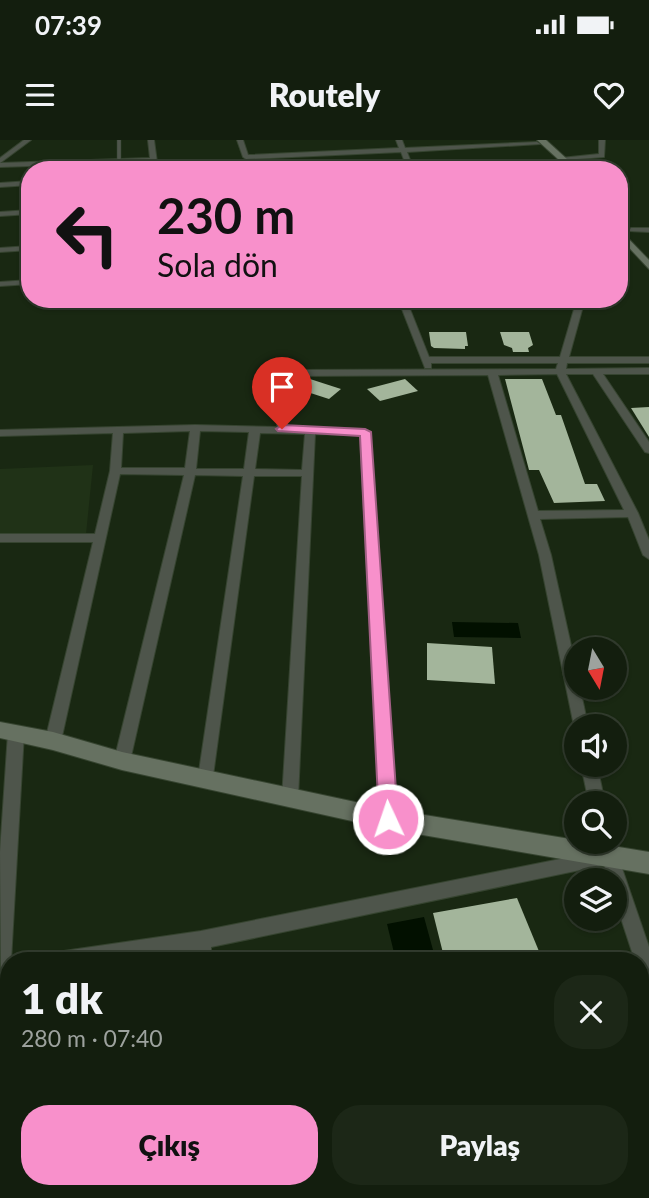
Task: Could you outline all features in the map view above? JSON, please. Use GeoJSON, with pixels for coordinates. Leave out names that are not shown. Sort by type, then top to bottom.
{"type":"FeatureCollection","features":[{"type":"Feature","properties":{"kind":"main road"},"geometry":{"type":"LineString","coordinates":[[536,141],[567,161]]}},
{"type":"Feature","properties":{"kind":"main road"},"geometry":{"type":"LineString","coordinates":[[536,141],[554,161]]}},
{"type":"Feature","properties":{"kind":"main road"},"geometry":{"type":"LineString","coordinates":[[628,236],[649,250]]}},
{"type":"Feature","properties":{"kind":"main road"},"geometry":{"type":"LineString","coordinates":[[628,240],[649,267]]}},
{"type":"Feature","properties":{"kind":"main road"},"geometry":{"type":"LineString","coordinates":[[8,731],[122,761],[388,819],[564,843]]}},
{"type":"Feature","properties":{"kind":"main road"},"geometry":{"type":"LineString","coordinates":[[622,854],[649,863]]}},
{"type":"Feature","properties":{"kind":"street"},"geometry":{"type":"LineString","coordinates":[[0,163],[28,140]]}},
{"type":"Feature","properties":{"kind":"street"},"geometry":{"type":"LineString","coordinates":[[119,161],[155,160],[151,140]]}},
{"type":"Feature","properties":{"kind":"street"},"geometry":{"type":"LineString","coordinates":[[240,140],[247,161]]}},
{"type":"Feature","properties":{"kind":"street"},"geometry":{"type":"LineString","coordinates":[[399,140],[407,161]]}},
{"type":"Feature","properties":{"kind":"street"},"geometry":{"type":"LineString","coordinates":[[564,158],[602,156],[602,140]]}},
{"type":"Feature","properties":{"kind":"street"},"geometry":{"type":"LineString","coordinates":[[246,157],[403,151],[536,141]]}},
{"type":"Feature","properties":{"kind":"street"},"geometry":{"type":"LineString","coordinates":[[0,163],[21,163]]}},
{"type":"Feature","properties":{"kind":"street"},"geometry":{"type":"LineString","coordinates":[[0,185],[21,184]]}},
{"type":"Feature","properties":{"kind":"street"},"geometry":{"type":"LineString","coordinates":[[0,214],[21,213]]}},
{"type":"Feature","properties":{"kind":"street"},"geometry":{"type":"LineString","coordinates":[[628,232],[649,230]]}},
{"type":"Feature","properties":{"kind":"street"},"geometry":{"type":"LineString","coordinates":[[0,250],[21,249]]}},
{"type":"Feature","properties":{"kind":"street"},"geometry":{"type":"LineString","coordinates":[[0,285],[21,283]]}},
{"type":"Feature","properties":{"kind":"street"},"geometry":{"type":"LineString","coordinates":[[408,308],[429,371]]}},
{"type":"Feature","properties":{"kind":"street"},"geometry":{"type":"LineString","coordinates":[[578,308],[562,365],[649,555]]}},
{"type":"Feature","properties":{"kind":"street"},"geometry":{"type":"LineString","coordinates":[[425,360],[649,371]]}},
{"type":"Feature","properties":{"kind":"street"},"geometry":{"type":"LineString","coordinates":[[282,429],[286,373],[492,370],[649,360]]}},
{"type":"Feature","properties":{"kind":"street"},"geometry":{"type":"LineString","coordinates":[[492,370],[534,515],[578,714]]}},
{"type":"Feature","properties":{"kind":"street"},"geometry":{"type":"LineString","coordinates":[[596,370],[649,450]]}},
{"type":"Feature","properties":{"kind":"street"},"geometry":{"type":"LineString","coordinates":[[122,761],[190,471],[195,428]]}},
{"type":"Feature","properties":{"kind":"street"},"geometry":{"type":"LineString","coordinates":[[0,433],[195,428],[365,432],[388,819]]}},
{"type":"Feature","properties":{"kind":"street"},"geometry":{"type":"LineString","coordinates":[[53,741],[115,471],[118,429]]}},
{"type":"Feature","properties":{"kind":"street"},"geometry":{"type":"LineString","coordinates":[[206,778],[255,429]]}},
{"type":"Feature","properties":{"kind":"street"},"geometry":{"type":"LineString","coordinates":[[290,798],[310,430]]}},
{"type":"Feature","properties":{"kind":"street"},"geometry":{"type":"LineString","coordinates":[[115,471],[306,473]]}},
{"type":"Feature","properties":{"kind":"street"},"geometry":{"type":"LineString","coordinates":[[534,515],[632,513]]}},
{"type":"Feature","properties":{"kind":"street"},"geometry":{"type":"LineString","coordinates":[[0,538],[100,538]]}},
{"type":"Feature","properties":{"kind":"street"},"geometry":{"type":"LineString","coordinates":[[3,952],[8,731]]}},
{"type":"Feature","properties":{"kind":"street"},"geometry":{"type":"LineString","coordinates":[[119,952],[201,940],[585,854]]}},
{"type":"Feature","properties":{"kind":"street"},"geometry":{"type":"LineString","coordinates":[[609,854],[641,952]]}},
{"type":"Feature","properties":{"kind":"street"},"geometry":{"type":"LineString","coordinates":[[201,940],[202,952]]}},
{"type":"Feature","properties":{"kind":"lane"},"geometry":{"type":"LineString","coordinates":[[119,140],[119,161]]}},
{"type":"Feature","properties":{"kind":"shaded area"},"geometry":{"type":"Polygon","coordinates":[[[93,465],[86,534],[0,534],[0,469],[93,465]]]}},
{"type":"Feature","properties":{"kind":"shaded area"},"geometry":{"type":"Polygon","coordinates":[[[452,622],[518,623],[521,638],[454,637],[452,622]]]}},
{"type":"Feature","properties":{"kind":"shaded area"},"geometry":{"type":"Polygon","coordinates":[[[424,917],[434,952],[394,952],[387,924],[424,917]]]}},
{"type":"Feature","properties":{"kind":"building"},"geometry":{"type":"Polygon","coordinates":[[[429,332],[466,332],[468,346],[465,346],[465,349],[434,348],[431,346],[429,332]]]}},
{"type":"Feature","properties":{"kind":"building"},"geometry":{"type":"Polygon","coordinates":[[[500,332],[529,332],[533,345],[528,348],[529,352],[513,352],[512,348],[504,345],[500,332]]]}},
{"type":"Feature","properties":{"kind":"building"},"geometry":{"type":"Polygon","coordinates":[[[310,379],[341,389],[329,399],[298,389],[310,379]]]}},
{"type":"Feature","properties":{"kind":"building"},"geometry":{"type":"Polygon","coordinates":[[[405,379],[418,391],[380,401],[367,389],[405,379]]]}},
{"type":"Feature","properties":{"kind":"building"},"geometry":{"type":"Polygon","coordinates":[[[505,379],[542,379],[556,415],[561,415],[585,484],[597,484],[605,501],[554,503],[539,470],[529,470],[505,379]]]}},
{"type":"Feature","properties":{"kind":"building"},"geometry":{"type":"Polygon","coordinates":[[[649,407],[649,437],[631,408],[649,407]]]}},
{"type":"Feature","properties":{"kind":"building"},"geometry":{"type":"Polygon","coordinates":[[[427,643],[492,647],[495,684],[427,680],[427,643]]]}},
{"type":"Feature","properties":{"kind":"building"},"geometry":{"type":"Polygon","coordinates":[[[517,898],[539,952],[443,952],[433,913],[517,898]]]}},
{"type":"Feature","properties":{"kind":"route"},"geometry":{"type":"LineString","coordinates":[[282,429],[365,432],[388,819]]}}]}
